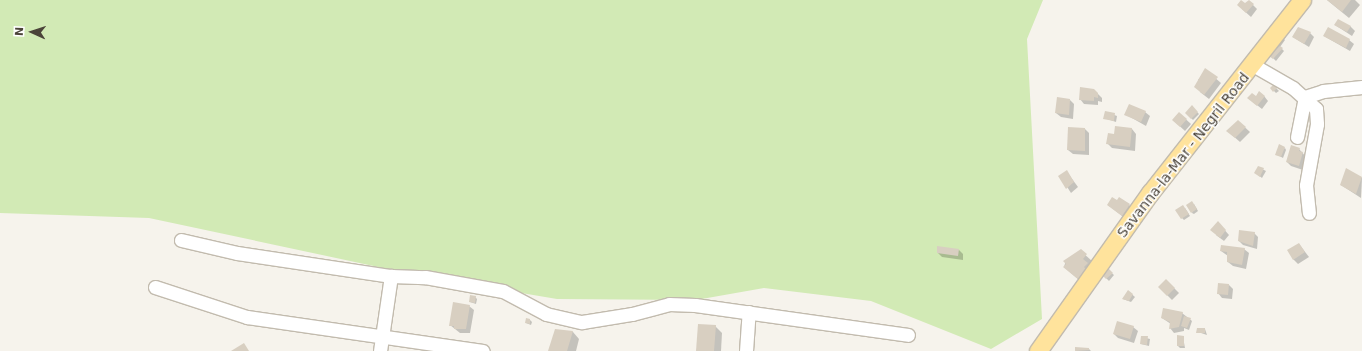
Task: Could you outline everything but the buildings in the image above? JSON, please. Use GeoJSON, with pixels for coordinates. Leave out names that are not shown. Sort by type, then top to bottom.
{"type":"FeatureCollection","features":[{"type":"Feature","properties":{"kind":"main road","name":"Savanna-la-Mar - Negril Road"},"geometry":{"type":"LineString","coordinates":[[1038,351],[1150,193],[1253,65],[1302,0]]}},
{"type":"Feature","properties":{"kind":"street"},"geometry":{"type":"LineString","coordinates":[[1253,65],[1306,97],[1316,109],[1317,124],[1306,185],[1308,213]]}},
{"type":"Feature","properties":{"kind":"street"},"geometry":{"type":"LineString","coordinates":[[1306,97],[1323,91],[1362,87]]}},
{"type":"Feature","properties":{"kind":"street"},"geometry":{"type":"LineString","coordinates":[[1297,137],[1306,97]]}},
{"type":"Feature","properties":{"kind":"street"},"geometry":{"type":"LineString","coordinates":[[181,240],[237,252],[391,276],[425,278],[503,291],[546,314],[582,322],[632,314],[669,304],[695,305],[908,335]]}},
{"type":"Feature","properties":{"kind":"street"},"geometry":{"type":"LineString","coordinates":[[380,351],[391,276]]}},
{"type":"Feature","properties":{"kind":"street"},"geometry":{"type":"LineString","coordinates":[[155,287],[247,317],[382,335],[483,351]]}},
{"type":"Feature","properties":{"kind":"street"},"geometry":{"type":"LineString","coordinates":[[746,351],[749,312]]}},
{"type":"Feature","properties":{"kind":"green space"},"geometry":{"type":"Polygon","coordinates":[[[0,0],[1043,0],[1027,39],[1042,319],[991,349],[871,301],[764,288],[696,300],[557,299],[425,277],[149,218],[0,213],[0,0]]]}}]}
